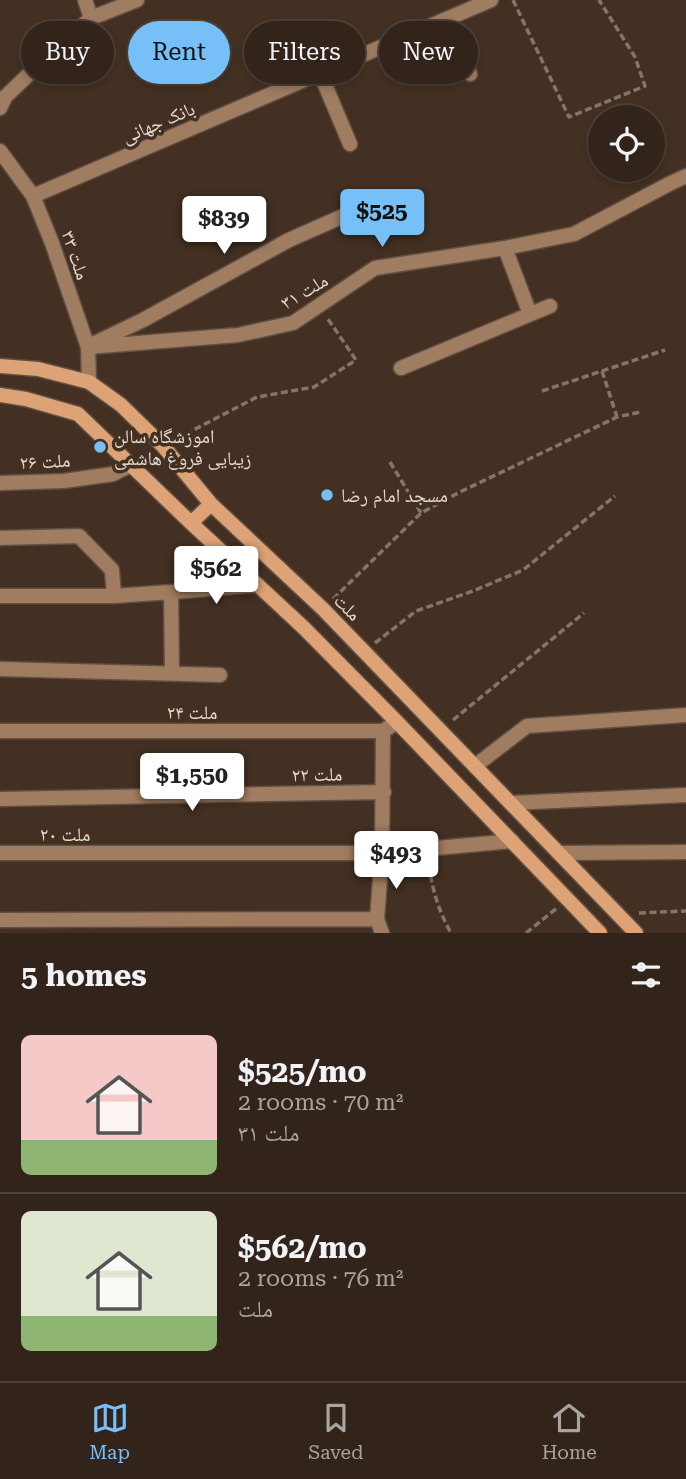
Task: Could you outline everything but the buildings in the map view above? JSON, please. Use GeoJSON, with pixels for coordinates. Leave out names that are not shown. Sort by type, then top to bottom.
{"type":"FeatureCollection","features":[{"type":"Feature","properties":{"kind":"main road","name":"ملت"},"geometry":{"type":"LineString","coordinates":[[0,366],[38,369],[89,382],[121,405],[163,446],[211,504],[323,609],[636,933]]}},
{"type":"Feature","properties":{"kind":"main road"},"geometry":{"type":"LineString","coordinates":[[0,395],[26,398],[78,414],[304,628],[600,933]]}},
{"type":"Feature","properties":{"kind":"main road"},"geometry":{"type":"LineString","coordinates":[[191,523],[211,504]]}},
{"type":"Feature","properties":{"kind":"main road"},"geometry":{"type":"LineString","coordinates":[[397,722],[415,704]]}},
{"type":"Feature","properties":{"kind":"street"},"geometry":{"type":"LineString","coordinates":[[85,0],[91,18]]}},
{"type":"Feature","properties":{"kind":"street"},"geometry":{"type":"LineString","coordinates":[[0,108],[5,97],[91,18],[137,0]]}},
{"type":"Feature","properties":{"kind":"street","name":"بانک جهانی"},"geometry":{"type":"LineString","coordinates":[[365,54],[491,0]]}},
{"type":"Feature","properties":{"kind":"street","name":"بانک جهانی"},"geometry":{"type":"LineString","coordinates":[[33,196],[294,84]]}},
{"type":"Feature","properties":{"kind":"street"},"geometry":{"type":"LineString","coordinates":[[325,84],[350,144]]}},
{"type":"Feature","properties":{"kind":"street","name":"ملت ۳۳"},"geometry":{"type":"LineString","coordinates":[[0,150],[33,196],[52,243],[88,346],[89,382]]}},
{"type":"Feature","properties":{"kind":"street","name":"ملت ۳۱"},"geometry":{"type":"LineString","coordinates":[[88,346],[238,335],[293,323],[375,268],[505,248],[574,234],[686,176]]}},
{"type":"Feature","properties":{"kind":"street"},"geometry":{"type":"LineString","coordinates":[[88,346],[143,320],[289,240],[377,201]]}},
{"type":"Feature","properties":{"kind":"street"},"geometry":{"type":"LineString","coordinates":[[505,248],[530,314]]}},
{"type":"Feature","properties":{"kind":"street"},"geometry":{"type":"LineString","coordinates":[[401,368],[550,306]]}},
{"type":"Feature","properties":{"kind":"street","name":"ملت ۲۶"},"geometry":{"type":"LineString","coordinates":[[0,482],[64,481],[113,474],[131,465]]}},
{"type":"Feature","properties":{"kind":"street"},"geometry":{"type":"LineString","coordinates":[[0,538],[79,536],[112,570],[114,596]]}},
{"type":"Feature","properties":{"kind":"street"},"geometry":{"type":"LineString","coordinates":[[0,596],[114,596],[258,585]]}},
{"type":"Feature","properties":{"kind":"street"},"geometry":{"type":"LineString","coordinates":[[171,592],[172,673]]}},
{"type":"Feature","properties":{"kind":"street"},"geometry":{"type":"LineString","coordinates":[[0,669],[220,676]]}},
{"type":"Feature","properties":{"kind":"street"},"geometry":{"type":"LineString","coordinates":[[474,766],[527,726],[686,715]]}},
{"type":"Feature","properties":{"kind":"street"},"geometry":{"type":"LineString","coordinates":[[0,920],[379,926],[384,792],[383,731],[397,722]]}},
{"type":"Feature","properties":{"kind":"street","name":"ملت ۲۴"},"geometry":{"type":"LineString","coordinates":[[0,731],[383,731]]}},
{"type":"Feature","properties":{"kind":"street","name":"ملت ۲۲"},"geometry":{"type":"LineString","coordinates":[[0,799],[384,792]]}},
{"type":"Feature","properties":{"kind":"street"},"geometry":{"type":"LineString","coordinates":[[511,803],[686,795]]}},
{"type":"Feature","properties":{"kind":"street","name":"ملت ۲۰"},"geometry":{"type":"LineString","coordinates":[[0,853],[382,853],[512,841]]}},
{"type":"Feature","properties":{"kind":"street"},"geometry":{"type":"LineString","coordinates":[[559,853],[686,852]]}},
{"type":"Feature","properties":{"kind":"path"},"geometry":{"type":"LineString","coordinates":[[513,0],[569,117],[645,86],[635,57],[599,0]]}},
{"type":"Feature","properties":{"kind":"path"},"geometry":{"type":"LineString","coordinates":[[163,446],[257,397],[314,387],[356,360],[318,306]]}},
{"type":"Feature","properties":{"kind":"path"},"geometry":{"type":"LineString","coordinates":[[542,391],[665,350]]}},
{"type":"Feature","properties":{"kind":"path"},"geometry":{"type":"LineString","coordinates":[[602,371],[617,417]]}},
{"type":"Feature","properties":{"kind":"path"},"geometry":{"type":"LineString","coordinates":[[323,609],[421,513],[617,417],[640,412]]}},
{"type":"Feature","properties":{"kind":"path"},"geometry":{"type":"LineString","coordinates":[[390,462],[421,513]]}},
{"type":"Feature","properties":{"kind":"path"},"geometry":{"type":"LineString","coordinates":[[364,652],[416,611],[523,570],[615,496]]}},
{"type":"Feature","properties":{"kind":"path"},"geometry":{"type":"LineString","coordinates":[[441,730],[584,613]]}},
{"type":"Feature","properties":{"kind":"path"},"geometry":{"type":"LineString","coordinates":[[426,849],[432,887],[451,933]]}},
{"type":"Feature","properties":{"kind":"path"},"geometry":{"type":"LineString","coordinates":[[526,933],[567,899]]}},
{"type":"Feature","properties":{"kind":"path"},"geometry":{"type":"LineString","coordinates":[[617,914],[686,911]]}},
{"type":"Feature","properties":{"kind":"place","name":"اموزشگاه سالن زیبایی فروغ هاشمی"},"geometry":{"type":"Point","coordinates":[100,447]}},
{"type":"Feature","properties":{"kind":"place","name":"مسجد امام رضا"},"geometry":{"type":"Point","coordinates":[327,495]}}]}
